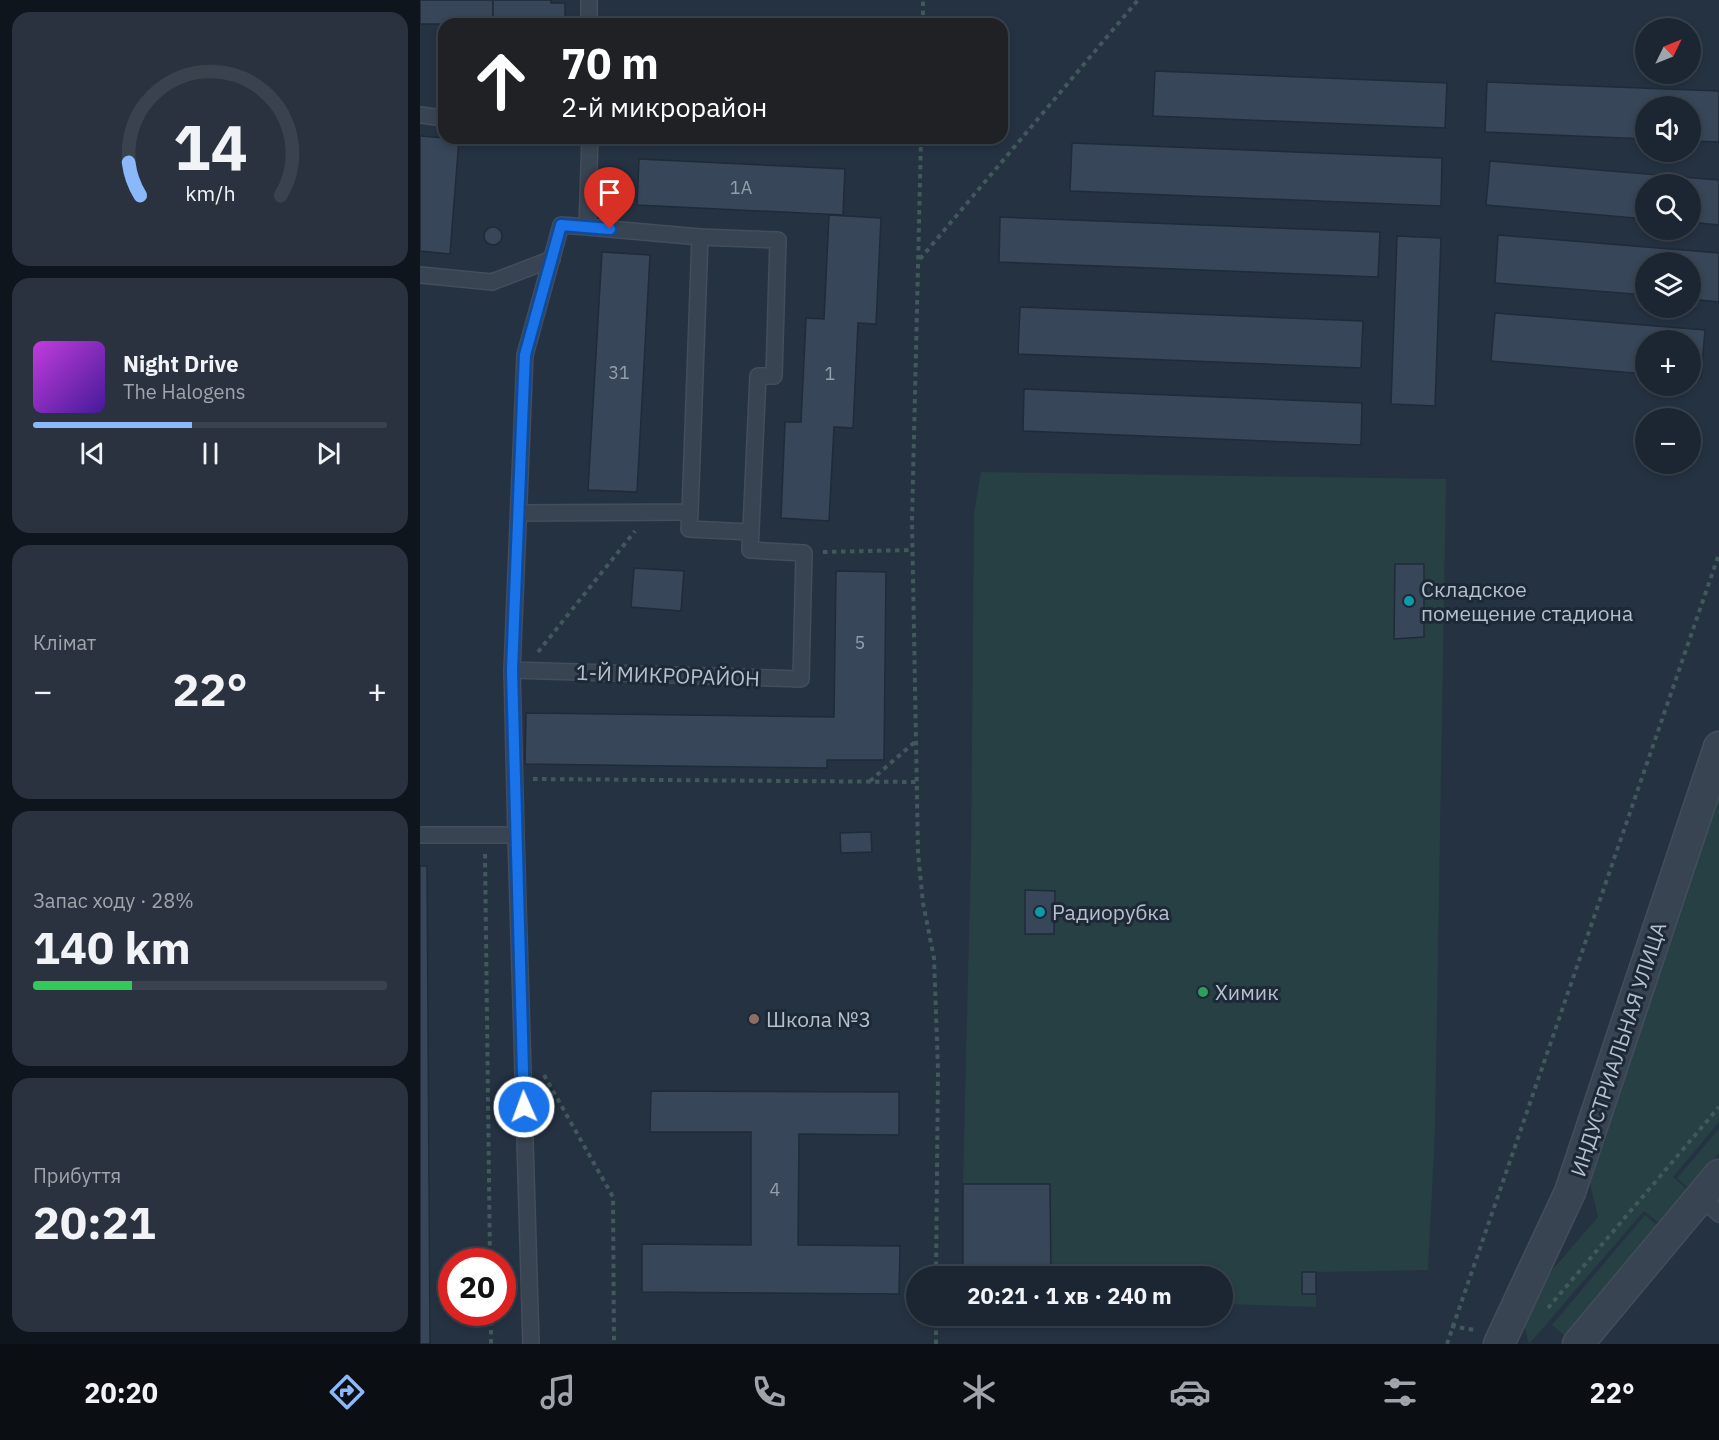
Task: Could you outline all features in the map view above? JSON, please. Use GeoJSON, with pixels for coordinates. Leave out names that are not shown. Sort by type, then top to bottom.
{"type":"FeatureCollection","features":[{"type":"Feature","properties":{"kind":"street","name":"ИНДУСТРИАЛЬНАЯ УЛИЦА"},"geometry":{"type":"LineString","coordinates":[[1501,1340],[1570,1192],[1719,747]]}},
{"type":"Feature","properties":{"kind":"street"},"geometry":{"type":"LineString","coordinates":[[1578,1344],[1713,1195]]}},
{"type":"Feature","properties":{"kind":"lane"},"geometry":{"type":"LineString","coordinates":[[589,0],[589,18]]}},
{"type":"Feature","properties":{"kind":"lane"},"geometry":{"type":"LineString","coordinates":[[420,115],[438,117]]}},
{"type":"Feature","properties":{"kind":"lane"},"geometry":{"type":"LineString","coordinates":[[587,227],[590,144]]}},
{"type":"Feature","properties":{"kind":"lane"},"geometry":{"type":"LineString","coordinates":[[531,1344],[515,779],[519,513],[525,355],[561,225],[700,237],[778,240],[774,376],[758,376],[750,550],[804,553]]}},
{"type":"Feature","properties":{"kind":"lane"},"geometry":{"type":"LineString","coordinates":[[700,237],[690,529],[751,532]]}},
{"type":"Feature","properties":{"kind":"lane"},"geometry":{"type":"LineString","coordinates":[[420,275],[492,282],[552,259]]}},
{"type":"Feature","properties":{"kind":"lane"},"geometry":{"type":"LineString","coordinates":[[519,513],[690,512]]}},
{"type":"Feature","properties":{"kind":"lane","name":"1-Й МИКРОРАЙОН"},"geometry":{"type":"LineString","coordinates":[[518,670],[801,679],[804,553]]}},
{"type":"Feature","properties":{"kind":"lane"},"geometry":{"type":"LineString","coordinates":[[420,835],[516,835]]}},
{"type":"Feature","properties":{"kind":"path"},"geometry":{"type":"LineString","coordinates":[[923,0],[923,18]]}},
{"type":"Feature","properties":{"kind":"path"},"geometry":{"type":"LineString","coordinates":[[919,260],[1138,0]]}},
{"type":"Feature","properties":{"kind":"path"},"geometry":{"type":"LineString","coordinates":[[921,144],[912,550],[918,853],[923,903],[934,958],[938,1069],[936,1266]]}},
{"type":"Feature","properties":{"kind":"path"},"geometry":{"type":"LineString","coordinates":[[518,670],[650,512]]}},
{"type":"Feature","properties":{"kind":"path"},"geometry":{"type":"LineString","coordinates":[[804,553],[912,550]]}},
{"type":"Feature","properties":{"kind":"path"},"geometry":{"type":"LineString","coordinates":[[1447,1344],[1451,1326],[1719,554]]}},
{"type":"Feature","properties":{"kind":"path"},"geometry":{"type":"LineString","coordinates":[[870,781],[916,741]]}},
{"type":"Feature","properties":{"kind":"path"},"geometry":{"type":"LineString","coordinates":[[515,779],[917,782]]}},
{"type":"Feature","properties":{"kind":"path"},"geometry":{"type":"LineString","coordinates":[[485,835],[490,1248]]}},
{"type":"Feature","properties":{"kind":"path"},"geometry":{"type":"LineString","coordinates":[[522,1036],[613,1197],[614,1344]]}},
{"type":"Feature","properties":{"kind":"path"},"geometry":{"type":"LineString","coordinates":[[1545,1312],[1719,1107]]}},
{"type":"Feature","properties":{"kind":"path"},"geometry":{"type":"LineString","coordinates":[[491,1326],[491,1344]]}},
{"type":"Feature","properties":{"kind":"path"},"geometry":{"type":"LineString","coordinates":[[936,1326],[936,1344]]}},
{"type":"Feature","properties":{"kind":"path"},"geometry":{"type":"LineString","coordinates":[[1451,1326],[1501,1340]]}},
{"type":"Feature","properties":{"kind":"green space","name":"Химик"},"geometry":{"type":"Polygon","coordinates":[[[981,472],[1446,479],[1435,1129],[1428,1270],[1316,1272],[1316,1307],[1233,1304],[1233,1266],[1051,1266],[1050,1184],[963,1184],[971,854],[974,513],[981,472]]]}},
{"type":"Feature","properties":{"kind":"green space"},"geometry":{"type":"Polygon","coordinates":[[[1719,773],[1719,1122],[1673,1177],[1688,1190],[1660,1224],[1644,1211],[1529,1344],[1523,1321],[1541,1283],[1598,1217],[1587,1170],[1719,773]]]}},
{"type":"Feature","properties":{"kind":"green space"},"geometry":{"type":"Polygon","coordinates":[[[1719,1129],[1719,1153],[1689,1189],[1677,1178],[1719,1129]]]}},
{"type":"Feature","properties":{"kind":"green space"},"geometry":{"type":"Polygon","coordinates":[[[1645,1215],[1658,1226],[1565,1336],[1552,1325],[1645,1215]]]}},
{"type":"Feature","properties":{"kind":"building"},"geometry":{"type":"Polygon","coordinates":[[[420,0],[493,0],[493,18],[438,18],[438,24],[420,24],[420,0]]]}},
{"type":"Feature","properties":{"kind":"building"},"geometry":{"type":"Polygon","coordinates":[[[493,0],[551,0],[551,3],[565,3],[565,18],[493,18],[493,0]]]}},
{"type":"Feature","properties":{"kind":"building"},"geometry":{"type":"Polygon","coordinates":[[[1155,71],[1447,83],[1445,128],[1153,116],[1155,71]]]}},
{"type":"Feature","properties":{"kind":"building"},"geometry":{"type":"Polygon","coordinates":[[[1487,82],[1719,91],[1719,142],[1701,141],[1701,96],[1635,96],[1635,139],[1485,132],[1487,82]]]}},
{"type":"Feature","properties":{"kind":"building"},"geometry":{"type":"Polygon","coordinates":[[[420,136],[438,137],[438,144],[459,144],[450,254],[420,251],[420,136]]]}},
{"type":"Feature","properties":{"kind":"building"},"geometry":{"type":"Polygon","coordinates":[[[1072,143],[1442,158],[1441,206],[1070,191],[1072,143]]]}},
{"type":"Feature","properties":{"kind":"building"},"geometry":{"type":"Polygon","coordinates":[[[639,159],[845,169],[843,215],[637,205],[639,159]]]}},
{"type":"Feature","properties":{"kind":"building"},"geometry":{"type":"Polygon","coordinates":[[[1490,161],[1647,174],[1635,174],[1635,218],[1486,205],[1490,161]]]}},
{"type":"Feature","properties":{"kind":"building"},"geometry":{"type":"Polygon","coordinates":[[[1701,179],[1719,180],[1719,225],[1701,223],[1701,179]]]}},
{"type":"Feature","properties":{"kind":"building"},"geometry":{"type":"Polygon","coordinates":[[[829,215],[881,218],[876,324],[858,323],[853,428],[834,427],[829,521],[781,518],[785,422],[801,422],[806,318],[824,319],[829,215]]]}},
{"type":"Feature","properties":{"kind":"building"},"geometry":{"type":"Polygon","coordinates":[[[1000,217],[1380,232],[1378,277],[999,262],[1000,217]]]}},
{"type":"Feature","properties":{"kind":"building"},"geometry":{"type":"Polygon","coordinates":[[[493,227],[499,230],[502,236],[499,242],[493,245],[487,242],[484,236],[487,230],[493,227]]]}},
{"type":"Feature","properties":{"kind":"building"},"geometry":{"type":"Polygon","coordinates":[[[1498,235],[1719,253],[1719,302],[1701,300],[1701,252],[1635,252],[1635,294],[1495,283],[1498,235]]]}},
{"type":"Feature","properties":{"kind":"building"},"geometry":{"type":"Polygon","coordinates":[[[1397,236],[1441,238],[1435,406],[1391,404],[1397,236]]]}},
{"type":"Feature","properties":{"kind":"building"},"geometry":{"type":"Polygon","coordinates":[[[602,252],[650,255],[637,492],[588,490],[602,252]]]}},
{"type":"Feature","properties":{"kind":"building"},"geometry":{"type":"Polygon","coordinates":[[[1020,307],[1363,321],[1361,368],[1018,354],[1020,307]]]}},
{"type":"Feature","properties":{"kind":"building"},"geometry":{"type":"Polygon","coordinates":[[[1495,313],[1705,330],[1701,378],[1701,330],[1635,330],[1635,373],[1491,361],[1495,313]]]}},
{"type":"Feature","properties":{"kind":"building"},"geometry":{"type":"Polygon","coordinates":[[[1024,389],[1362,403],[1361,445],[1023,431],[1024,389]]]}},
{"type":"Feature","properties":{"kind":"building","name":"Складское помещение стадиона"},"geometry":{"type":"Polygon","coordinates":[[[1395,564],[1424,564],[1424,637],[1394,639],[1395,564]]]}},
{"type":"Feature","properties":{"kind":"building"},"geometry":{"type":"Polygon","coordinates":[[[634,568],[684,571],[681,611],[631,607],[634,568]]]}},
{"type":"Feature","properties":{"kind":"building"},"geometry":{"type":"Polygon","coordinates":[[[836,571],[886,572],[884,760],[827,760],[827,768],[525,764],[526,713],[834,717],[836,571]]]}},
{"type":"Feature","properties":{"kind":"building"},"geometry":{"type":"Polygon","coordinates":[[[871,832],[872,852],[841,853],[840,833],[871,832]]]}},
{"type":"Feature","properties":{"kind":"building"},"geometry":{"type":"Polygon","coordinates":[[[420,866],[427,866],[430,1344],[420,1344],[420,866]]]}},
{"type":"Feature","properties":{"kind":"building","name":"Радиорубка"},"geometry":{"type":"Polygon","coordinates":[[[1025,890],[1055,891],[1054,934],[1025,934],[1025,890]]]}},
{"type":"Feature","properties":{"kind":"building"},"geometry":{"type":"Polygon","coordinates":[[[651,1091],[899,1092],[899,1135],[799,1134],[798,1245],[900,1246],[899,1294],[642,1292],[642,1244],[751,1245],[751,1132],[650,1132],[651,1091]]]}},
{"type":"Feature","properties":{"kind":"building"},"geometry":{"type":"Polygon","coordinates":[[[963,1184],[1050,1184],[1051,1266],[963,1266],[963,1184]]]}},
{"type":"Feature","properties":{"kind":"building"},"geometry":{"type":"Polygon","coordinates":[[[1302,1272],[1316,1272],[1316,1294],[1302,1294],[1302,1272]]]}},
{"type":"Feature","properties":{"kind":"place","name":"Складское помещение стадиона"},"geometry":{"type":"Point","coordinates":[1409,601]}},
{"type":"Feature","properties":{"kind":"place","name":"Радиорубка"},"geometry":{"type":"Point","coordinates":[1040,912]}},
{"type":"Feature","properties":{"kind":"place","name":"Химик"},"geometry":{"type":"Point","coordinates":[1203,992]}},
{"type":"Feature","properties":{"kind":"place","name":"Школа №3"},"geometry":{"type":"Point","coordinates":[754,1019]}},
{"type":"Feature","properties":{"kind":"route"},"geometry":{"type":"LineString","coordinates":[[524,1107],[512,670],[525,355],[561,225],[610,229]]}}]}
